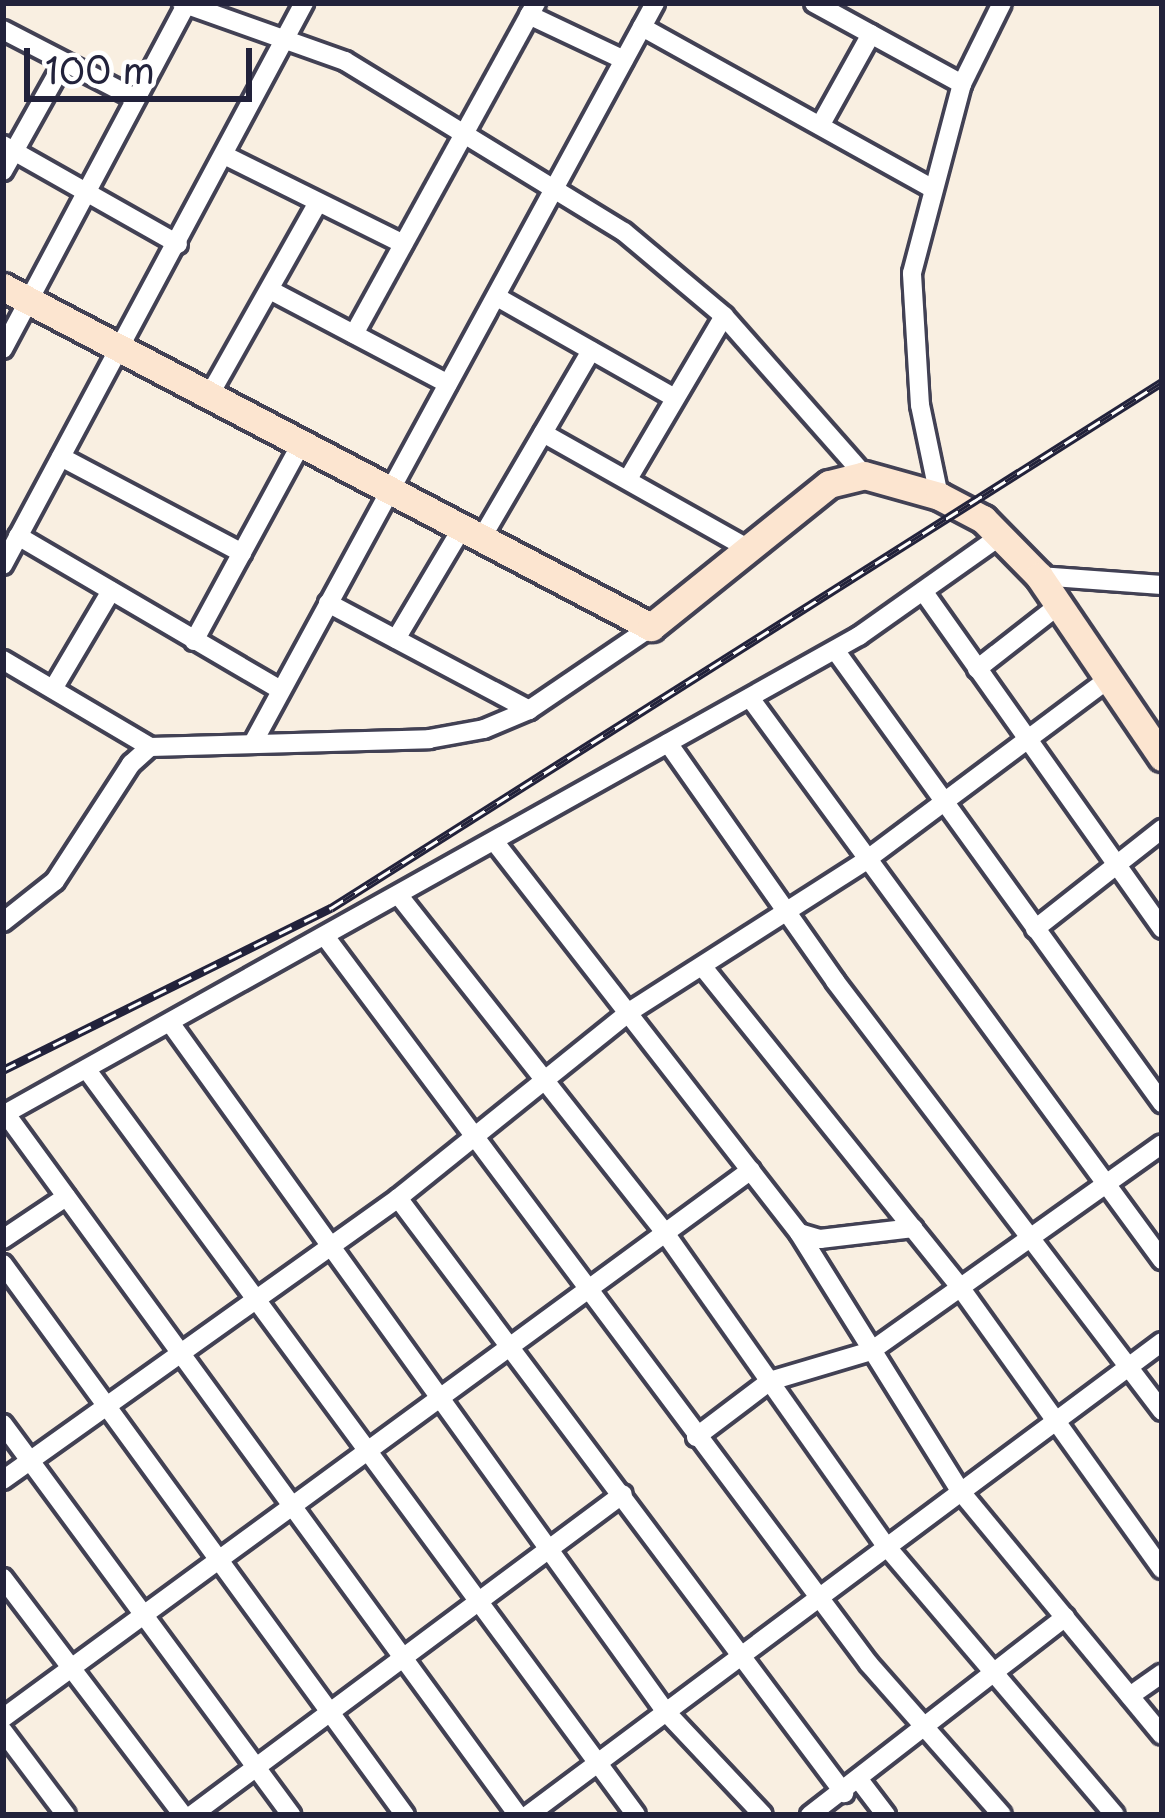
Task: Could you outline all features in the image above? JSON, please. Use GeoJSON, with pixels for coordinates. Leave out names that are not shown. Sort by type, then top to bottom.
{"type":"FeatureCollection","features":[{"type":"Feature","properties":{"kind":"street"},"geometry":{"type":"LineString","coordinates":[[3,565],[12,540],[123,350],[304,3]]}},
{"type":"Feature","properties":{"kind":"street"},"geometry":{"type":"LineString","coordinates":[[254,741],[655,3]]}},
{"type":"Feature","properties":{"kind":"street"},"geometry":{"type":"LineString","coordinates":[[814,3],[962,84]]}},
{"type":"Feature","properties":{"kind":"street"},"geometry":{"type":"LineString","coordinates":[[939,496],[910,308],[933,189],[962,84],[1002,3]]}},
{"type":"Feature","properties":{"kind":"street"},"geometry":{"type":"LineString","coordinates":[[3,349],[184,4],[345,61],[676,271],[724,316],[864,475],[939,496],[1000,536],[1039,576],[1162,757]]}},
{"type":"Feature","properties":{"kind":"street"},"geometry":{"type":"LineString","coordinates":[[354,334],[532,9],[624,60]]}},
{"type":"Feature","properties":{"kind":"street"},"geometry":{"type":"LineString","coordinates":[[642,27],[933,189]]}},
{"type":"Feature","properties":{"kind":"street"},"geometry":{"type":"LineString","coordinates":[[3,30],[135,98]]}},
{"type":"Feature","properties":{"kind":"street"},"geometry":{"type":"LineString","coordinates":[[821,124],[871,34]]}},
{"type":"Feature","properties":{"kind":"street"},"geometry":{"type":"LineString","coordinates":[[3,172],[9,148],[64,62]]}},
{"type":"Feature","properties":{"kind":"street"},"geometry":{"type":"LineString","coordinates":[[9,148],[178,244]]}},
{"type":"Feature","properties":{"kind":"street"},"geometry":{"type":"LineString","coordinates":[[224,155],[403,244]]}},
{"type":"Feature","properties":{"kind":"street"},"geometry":{"type":"LineString","coordinates":[[211,394],[317,204]]}},
{"type":"Feature","properties":{"kind":"street"},"geometry":{"type":"LineString","coordinates":[[3,287],[650,627]]}},
{"type":"Feature","properties":{"kind":"street"},"geometry":{"type":"LineString","coordinates":[[270,290],[448,384]]}},
{"type":"Feature","properties":{"kind":"street"},"geometry":{"type":"LineString","coordinates":[[496,297],[673,397]]}},
{"type":"Feature","properties":{"kind":"street"},"geometry":{"type":"LineString","coordinates":[[628,479],[724,316]]}},
{"type":"Feature","properties":{"kind":"street"},"geometry":{"type":"LineString","coordinates":[[397,639],[543,434],[591,351]]}},
{"type":"Feature","properties":{"kind":"street"},"geometry":{"type":"LineString","coordinates":[[543,434],[746,548]]}},
{"type":"Feature","properties":{"kind":"street"},"geometry":{"type":"LineString","coordinates":[[194,641],[302,442]]}},
{"type":"Feature","properties":{"kind":"street"},"geometry":{"type":"LineString","coordinates":[[61,457],[242,553]]}},
{"type":"Feature","properties":{"kind":"street"},"geometry":{"type":"LineString","coordinates":[[3,660],[150,747],[429,739],[529,710],[650,627],[812,493],[864,475]]}},
{"type":"Feature","properties":{"kind":"street"},"geometry":{"type":"LineString","coordinates":[[518,1815],[185,1353],[4,1115],[327,939],[835,650],[1000,536]]}},
{"type":"Feature","properties":{"kind":"street"},"geometry":{"type":"LineString","coordinates":[[12,540],[280,689]]}},
{"type":"Feature","properties":{"kind":"street"},"geometry":{"type":"LineString","coordinates":[[1039,576],[1159,590]]}},
{"type":"Feature","properties":{"kind":"street"},"geometry":{"type":"LineString","coordinates":[[52,689],[111,591]]}},
{"type":"Feature","properties":{"kind":"street"},"geometry":{"type":"LineString","coordinates":[[923,591],[1162,928]]}},
{"type":"Feature","properties":{"kind":"street"},"geometry":{"type":"LineString","coordinates":[[328,603],[529,710]]}},
{"type":"Feature","properties":{"kind":"street"},"geometry":{"type":"LineString","coordinates":[[977,669],[1059,605]]}},
{"type":"Feature","properties":{"kind":"street"},"geometry":{"type":"LineString","coordinates":[[835,650],[1162,1103]]}},
{"type":"Feature","properties":{"kind":"street"},"geometry":{"type":"LineString","coordinates":[[3,1480],[398,1198],[629,1012],[788,914],[946,805],[1107,680]]}},
{"type":"Feature","properties":{"kind":"street"},"geometry":{"type":"LineString","coordinates":[[750,698],[865,861],[1162,1260]]}},
{"type":"Feature","properties":{"kind":"street"},"geometry":{"type":"LineString","coordinates":[[668,743],[788,914],[1162,1411]]}},
{"type":"Feature","properties":{"kind":"street"},"geometry":{"type":"LineString","coordinates":[[3,922],[55,881],[130,764],[150,747]]}},
{"type":"Feature","properties":{"kind":"street"},"geometry":{"type":"LineString","coordinates":[[1036,929],[1162,829]]}},
{"type":"Feature","properties":{"kind":"street"},"geometry":{"type":"LineString","coordinates":[[494,842],[799,1233],[962,1492],[1162,1735]]}},
{"type":"Feature","properties":{"kind":"street"},"geometry":{"type":"LineString","coordinates":[[400,897],[663,1230],[886,1546],[999,1671],[1114,1815]]}},
{"type":"Feature","properties":{"kind":"street"},"geometry":{"type":"LineString","coordinates":[[327,939],[584,1289],[922,1732],[1002,1815]]}},
{"type":"Feature","properties":{"kind":"street"},"geometry":{"type":"LineString","coordinates":[[702,966],[960,1287],[1060,1419],[1162,1569]]}},
{"type":"Feature","properties":{"kind":"street"},"geometry":{"type":"LineString","coordinates":[[171,1024],[327,1250],[667,1712],[763,1815]]}},
{"type":"Feature","properties":{"kind":"street"},"geometry":{"type":"LineString","coordinates":[[87,1070],[364,1454],[636,1815]]}},
{"type":"Feature","properties":{"kind":"street"},"geometry":{"type":"LineString","coordinates":[[696,1437],[770,1381],[871,1351],[1031,1242],[1162,1144]]}},
{"type":"Feature","properties":{"kind":"street"},"geometry":{"type":"LineString","coordinates":[[3,1718],[663,1230],[751,1170]]}},
{"type":"Feature","properties":{"kind":"street"},"geometry":{"type":"LineString","coordinates":[[3,1239],[66,1197]]}},
{"type":"Feature","properties":{"kind":"street"},"geometry":{"type":"LineString","coordinates":[[398,1198],[743,1654],[852,1787],[886,1815]]}},
{"type":"Feature","properties":{"kind":"street"},"geometry":{"type":"LineString","coordinates":[[799,1233],[820,1240],[913,1228]]}},
{"type":"Feature","properties":{"kind":"street"},"geometry":{"type":"LineString","coordinates":[[3,1264],[224,1557],[405,1815]]}},
{"type":"Feature","properties":{"kind":"street"},"geometry":{"type":"LineString","coordinates":[[528,1815],[1162,1342]]}},
{"type":"Feature","properties":{"kind":"street"},"geometry":{"type":"LineString","coordinates":[[3,1424],[291,1815]]}},
{"type":"Feature","properties":{"kind":"street"},"geometry":{"type":"LineString","coordinates":[[192,1815],[623,1494]]}},
{"type":"Feature","properties":{"kind":"street"},"geometry":{"type":"LineString","coordinates":[[3,1578],[183,1815]]}},
{"type":"Feature","properties":{"kind":"street"},"geometry":{"type":"LineString","coordinates":[[811,1815],[1065,1617]]}},
{"type":"Feature","properties":{"kind":"street"},"geometry":{"type":"LineString","coordinates":[[1130,1696],[1162,1674]]}},
{"type":"Feature","properties":{"kind":"street"},"geometry":{"type":"LineString","coordinates":[[3,1731],[66,1815]]}},
{"type":"Feature","properties":{"kind":"railway"},"geometry":{"type":"LineString","coordinates":[[3,1070],[331,908],[1162,382]]}}]}
